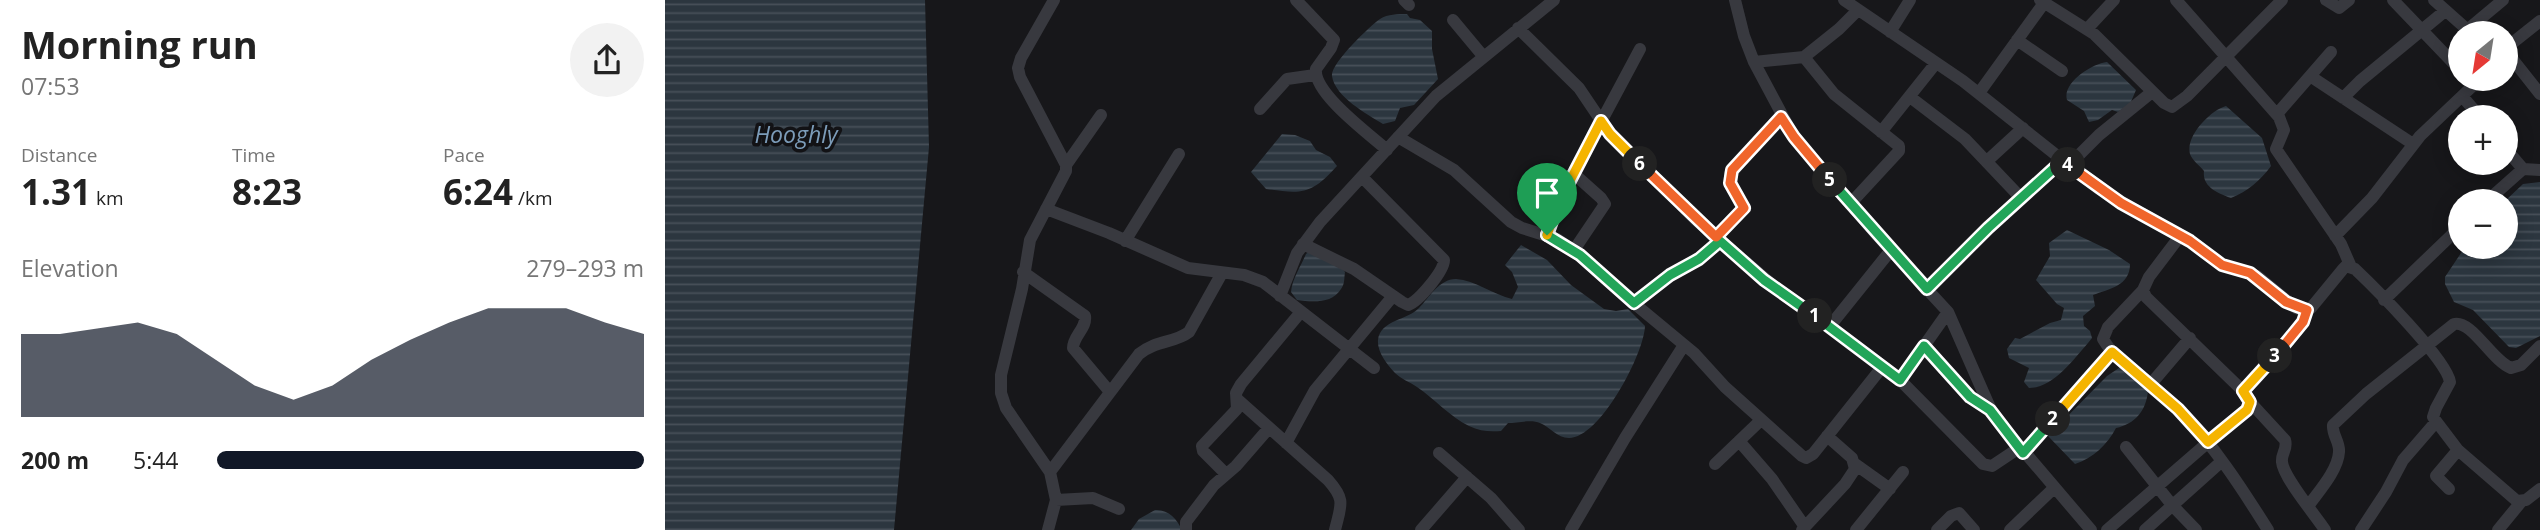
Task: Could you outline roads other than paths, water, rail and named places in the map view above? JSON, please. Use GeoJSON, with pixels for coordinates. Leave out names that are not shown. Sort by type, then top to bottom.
{"type":"FeatureCollection","features":[{"type":"Feature","properties":{"kind":"street"},"geometry":{"type":"LineString","coordinates":[[1053,0],[1018,68],[1020,77],[1066,164]]}},
{"type":"Feature","properties":{"kind":"street"},"geometry":{"type":"LineString","coordinates":[[1296,0],[1334,40],[1319,63],[1315,75],[1323,91],[1387,150]]}},
{"type":"Feature","properties":{"kind":"street"},"geometry":{"type":"LineString","coordinates":[[1280,296],[1303,244],[1320,222],[1436,96],[1554,0]]}},
{"type":"Feature","properties":{"kind":"street"},"geometry":{"type":"LineString","coordinates":[[1735,0],[1754,62],[1794,137],[1850,204],[1948,312],[1990,410],[2021,451],[2091,530]]}},
{"type":"Feature","properties":{"kind":"street"},"geometry":{"type":"LineString","coordinates":[[1844,0],[1979,93],[2121,203],[2180,236],[2222,265],[2250,273],[2286,302],[2307,310]]}},
{"type":"Feature","properties":{"kind":"street"},"geometry":{"type":"LineString","coordinates":[[1891,32],[1910,0]]}},
{"type":"Feature","properties":{"kind":"street"},"geometry":{"type":"LineString","coordinates":[[2087,29],[2114,0]]}},
{"type":"Feature","properties":{"kind":"street"},"geometry":{"type":"LineString","coordinates":[[2176,0],[2277,114],[2284,130],[2276,149],[2335,236],[2351,267],[2425,345],[2449,377],[2448,387],[2433,413],[2435,423],[2458,450],[2509,496],[2521,502]]}},
{"type":"Feature","properties":{"kind":"street"},"geometry":{"type":"LineString","coordinates":[[1979,93],[2042,1],[2087,29],[2168,106],[2176,105],[2282,0]]}},
{"type":"Feature","properties":{"kind":"street"},"geometry":{"type":"LineString","coordinates":[[2326,0],[2339,8],[2349,0]]}},
{"type":"Feature","properties":{"kind":"street"},"geometry":{"type":"LineString","coordinates":[[2393,0],[2448,58]]}},
{"type":"Feature","properties":{"kind":"street"},"geometry":{"type":"LineString","coordinates":[[2434,0],[2456,21]]}},
{"type":"Feature","properties":{"kind":"street"},"geometry":{"type":"LineString","coordinates":[[2481,21],[2503,0]]}},
{"type":"Feature","properties":{"kind":"street"},"geometry":{"type":"LineString","coordinates":[[1754,62],[1804,57],[1857,11]]}},
{"type":"Feature","properties":{"kind":"street"},"geometry":{"type":"LineString","coordinates":[[2343,98],[2445,11]]}},
{"type":"Feature","properties":{"kind":"street"},"geometry":{"type":"LineString","coordinates":[[1453,20],[1483,56]]}},
{"type":"Feature","properties":{"kind":"street"},"geometry":{"type":"LineString","coordinates":[[2518,40],[2540,21]]}},
{"type":"Feature","properties":{"kind":"street"},"geometry":{"type":"LineString","coordinates":[[1518,28],[1579,88],[1610,134],[1718,239],[1793,302],[1830,326],[1900,380],[1983,464],[1993,466],[2021,451],[2112,352]]}},
{"type":"Feature","properties":{"kind":"street"},"geometry":{"type":"LineString","coordinates":[[2017,40],[2062,71]]}},
{"type":"Feature","properties":{"kind":"street"},"geometry":{"type":"LineString","coordinates":[[1547,235],[1573,173],[1640,49]]}},
{"type":"Feature","properties":{"kind":"street"},"geometry":{"type":"LineString","coordinates":[[2277,114],[2331,52]]}},
{"type":"Feature","properties":{"kind":"street"},"geometry":{"type":"LineString","coordinates":[[1804,57],[1834,94],[1900,148],[1850,204]]}},
{"type":"Feature","properties":{"kind":"street"},"geometry":{"type":"LineString","coordinates":[[1881,132],[1936,63]]}},
{"type":"Feature","properties":{"kind":"street"},"geometry":{"type":"LineString","coordinates":[[2518,66],[2540,94]]}},
{"type":"Feature","properties":{"kind":"street"},"geometry":{"type":"LineString","coordinates":[[1260,109],[1287,79],[1315,75]]}},
{"type":"Feature","properties":{"kind":"street"},"geometry":{"type":"LineString","coordinates":[[2310,76],[2413,144]]}},
{"type":"Feature","properties":{"kind":"street"},"geometry":{"type":"LineString","coordinates":[[2335,236],[2372,198],[2413,144],[2466,91]]}},
{"type":"Feature","properties":{"kind":"street"},"geometry":{"type":"LineString","coordinates":[[1927,289],[2021,198],[2152,92]]}},
{"type":"Feature","properties":{"kind":"street"},"geometry":{"type":"LineString","coordinates":[[2462,96],[2470,105]]}},
{"type":"Feature","properties":{"kind":"street"},"geometry":{"type":"LineString","coordinates":[[1910,97],[1957,132],[2021,198]]}},
{"type":"Feature","properties":{"kind":"street"},"geometry":{"type":"LineString","coordinates":[[1048,530],[1056,500],[1050,472],[1006,408],[1001,393],[1001,375],[1022,289],[1030,240],[1064,176],[1066,164],[1101,116]]}},
{"type":"Feature","properties":{"kind":"street"},"geometry":{"type":"LineString","coordinates":[[1634,303],[1670,275],[1699,259],[1744,208],[1730,183],[1732,170],[1781,117]]}},
{"type":"Feature","properties":{"kind":"street"},"geometry":{"type":"LineString","coordinates":[[1987,161],[2023,128]]}},
{"type":"Feature","properties":{"kind":"street"},"geometry":{"type":"LineString","coordinates":[[1398,138],[1454,170],[1511,222],[1547,235],[1574,250],[1684,345],[1760,421],[1806,458],[1813,454],[1883,366]]}},
{"type":"Feature","properties":{"kind":"street"},"geometry":{"type":"LineString","coordinates":[[1125,240],[1179,154]]}},
{"type":"Feature","properties":{"kind":"street"},"geometry":{"type":"LineString","coordinates":[[2518,163],[2523,169]]}},
{"type":"Feature","properties":{"kind":"street"},"geometry":{"type":"LineString","coordinates":[[2500,189],[2523,169],[2540,170]]}},
{"type":"Feature","properties":{"kind":"street"},"geometry":{"type":"LineString","coordinates":[[1573,173],[1605,204],[1574,250]]}},
{"type":"Feature","properties":{"kind":"street"},"geometry":{"type":"LineString","coordinates":[[1303,244],[1354,269],[1402,302],[1412,304],[1443,268],[1444,260],[1362,177]]}},
{"type":"Feature","properties":{"kind":"street"},"geometry":{"type":"LineString","coordinates":[[1046,209],[1188,268],[1244,275],[1263,282],[1374,368]]}},
{"type":"Feature","properties":{"kind":"street"},"geometry":{"type":"LineString","coordinates":[[2180,236],[2149,277],[2143,290],[2104,332],[2103,339],[2112,352],[2178,409],[2208,442],[2268,530]]}},
{"type":"Feature","properties":{"kind":"street"},"geometry":{"type":"LineString","coordinates":[[2384,300],[2448,238]]}},
{"type":"Feature","properties":{"kind":"street"},"geometry":{"type":"LineString","coordinates":[[1830,326],[1891,250]]}},
{"type":"Feature","properties":{"kind":"street"},"geometry":{"type":"LineString","coordinates":[[2107,530],[2247,410],[2247,397],[2297,331],[2307,310],[2319,301],[2343,269],[2351,267]]}},
{"type":"Feature","properties":{"kind":"street"},"geometry":{"type":"LineString","coordinates":[[1023,272],[1085,316],[1086,323],[1074,341],[1073,348],[1110,392]]}},
{"type":"Feature","properties":{"kind":"street"},"geometry":{"type":"LineString","coordinates":[[1050,472],[1145,349],[1189,332],[1222,273]]}},
{"type":"Feature","properties":{"kind":"street"},"geometry":{"type":"LineString","coordinates":[[2143,290],[2146,297],[2190,338],[2285,440],[2287,446],[2282,464],[2325,530]]}},
{"type":"Feature","properties":{"kind":"street"},"geometry":{"type":"LineString","coordinates":[[1286,443],[1315,390],[1393,296]]}},
{"type":"Feature","properties":{"kind":"street"},"geometry":{"type":"LineString","coordinates":[[1900,380],[1948,312]]}},
{"type":"Feature","properties":{"kind":"street"},"geometry":{"type":"LineString","coordinates":[[1226,474],[1202,449],[1237,409],[1236,393],[1241,384],[1300,313]]}},
{"type":"Feature","properties":{"kind":"street"},"geometry":{"type":"LineString","coordinates":[[2308,505],[2337,462],[2339,447],[2332,432],[2333,425],[2425,345],[2458,323],[2466,325],[2497,358],[2511,368],[2521,365],[2540,346]]}},
{"type":"Feature","properties":{"kind":"street"},"geometry":{"type":"LineString","coordinates":[[2150,385],[2190,338]]}},
{"type":"Feature","properties":{"kind":"street"},"geometry":{"type":"LineString","coordinates":[[1571,530],[1684,345]]}},
{"type":"Feature","properties":{"kind":"street"},"geometry":{"type":"LineString","coordinates":[[1924,346],[1970,397],[1990,410]]}},
{"type":"Feature","properties":{"kind":"street"},"geometry":{"type":"LineString","coordinates":[[1237,399],[1338,491],[1342,502],[1335,530]]}},
{"type":"Feature","properties":{"kind":"street"},"geometry":{"type":"LineString","coordinates":[[1714,464],[1760,421]]}},
{"type":"Feature","properties":{"kind":"street"},"geometry":{"type":"LineString","coordinates":[[2361,530],[2403,460],[2435,423]]}},
{"type":"Feature","properties":{"kind":"street"},"geometry":{"type":"LineString","coordinates":[[1186,530],[1186,522],[1214,485],[1236,466],[1269,428]]}},
{"type":"Feature","properties":{"kind":"street"},"geometry":{"type":"LineString","coordinates":[[1826,436],[1852,458],[1855,464],[1889,489]]}},
{"type":"Feature","properties":{"kind":"street"},"geometry":{"type":"LineString","coordinates":[[1739,441],[1772,480],[1803,529],[1853,474],[1855,464]]}},
{"type":"Feature","properties":{"kind":"street"},"geometry":{"type":"LineString","coordinates":[[2126,447],[2172,505],[2196,530]]}},
{"type":"Feature","properties":{"kind":"street"},"geometry":{"type":"LineString","coordinates":[[2449,489],[2436,476],[2458,450]]}},
{"type":"Feature","properties":{"kind":"street"},"geometry":{"type":"LineString","coordinates":[[1439,453],[1491,498],[1519,530]]}},
{"type":"Feature","properties":{"kind":"street"},"geometry":{"type":"LineString","coordinates":[[2145,530],[2222,461]]}},
{"type":"Feature","properties":{"kind":"street"},"geometry":{"type":"LineString","coordinates":[[1856,530],[1903,472]]}},
{"type":"Feature","properties":{"kind":"street"},"geometry":{"type":"LineString","coordinates":[[1422,530],[1467,477]]}},
{"type":"Feature","properties":{"kind":"street"},"geometry":{"type":"LineString","coordinates":[[2010,530],[2054,488]]}},
{"type":"Feature","properties":{"kind":"street"},"geometry":{"type":"LineString","coordinates":[[2498,530],[2521,502],[2540,489]]}},
{"type":"Feature","properties":{"kind":"street"},"geometry":{"type":"LineString","coordinates":[[1056,500],[1093,498],[1119,509]]}},
{"type":"Feature","properties":{"kind":"street"},"geometry":{"type":"LineString","coordinates":[[1937,530],[1951,516],[1959,513],[1974,530]]}},
{"type":"Feature","properties":{"kind":"water","name":"Hooghly"},"geometry":{"type":"Polygon","coordinates":[[[665,0],[925,0],[929,147],[894,530],[665,530],[665,0]]]}},
{"type":"Feature","properties":{"kind":"water"},"geometry":{"type":"Polygon","coordinates":[[[1407,14],[1410,18],[1420,20],[1432,31],[1432,49],[1438,79],[1414,105],[1400,108],[1395,121],[1383,124],[1345,98],[1334,84],[1333,70],[1351,46],[1380,19],[1390,15],[1407,14]]]}},
{"type":"Feature","properties":{"kind":"water"},"geometry":{"type":"Polygon","coordinates":[[[2107,62],[2136,90],[2130,104],[2118,112],[2112,110],[2098,120],[2089,122],[2084,111],[2067,100],[2069,87],[2079,75],[2093,66],[2107,62]]]}},
{"type":"Feature","properties":{"kind":"water"},"geometry":{"type":"Polygon","coordinates":[[[2226,106],[2262,138],[2271,166],[2253,185],[2231,198],[2208,185],[2204,171],[2191,156],[2189,147],[2201,125],[2213,113],[2226,106]]]}},
{"type":"Feature","properties":{"kind":"water"},"geometry":{"type":"Polygon","coordinates":[[[1282,134],[1295,135],[1310,141],[1316,150],[1330,157],[1337,166],[1320,183],[1305,190],[1289,192],[1266,189],[1251,172],[1282,134]]]}},
{"type":"Feature","properties":{"kind":"water"},"geometry":{"type":"Polygon","coordinates":[[[2540,182],[2540,336],[2516,348],[2509,347],[2473,310],[2454,302],[2445,284],[2445,277],[2457,259],[2518,259],[2518,189],[2523,184],[2540,182]]]}},
{"type":"Feature","properties":{"kind":"water"},"geometry":{"type":"Polygon","coordinates":[[[2067,230],[2109,250],[2130,264],[2129,271],[2123,282],[2117,286],[2093,295],[2095,306],[2083,316],[2084,326],[2090,331],[2092,338],[2076,357],[2054,378],[2038,387],[2029,388],[2024,382],[2029,368],[2009,358],[2007,349],[2015,338],[2020,339],[2061,320],[2064,308],[2057,304],[2036,280],[2050,256],[2049,243],[2067,230]]]}},
{"type":"Feature","properties":{"kind":"water"},"geometry":{"type":"Polygon","coordinates":[[[1521,245],[1547,260],[1571,285],[1604,309],[1628,309],[1645,326],[1643,339],[1629,374],[1606,410],[1581,434],[1569,438],[1533,421],[1508,423],[1501,431],[1485,431],[1469,426],[1397,375],[1379,349],[1378,340],[1384,328],[1414,312],[1444,282],[1456,279],[1470,282],[1512,299],[1518,287],[1512,272],[1505,265],[1521,245]]]}},
{"type":"Feature","properties":{"kind":"water"},"geometry":{"type":"Polygon","coordinates":[[[1311,250],[1345,272],[1342,287],[1327,300],[1297,300],[1291,292],[1306,254],[1311,250]]]}},
{"type":"Feature","properties":{"kind":"water"},"geometry":{"type":"Polygon","coordinates":[[[2122,366],[2148,391],[2145,405],[2134,420],[2116,428],[2099,450],[2075,464],[2048,436],[2107,376],[2122,366]]]}},
{"type":"Feature","properties":{"kind":"water"},"geometry":{"type":"Polygon","coordinates":[[[1155,510],[1164,511],[1171,516],[1182,530],[1131,530],[1139,519],[1155,510]]]}}]}
